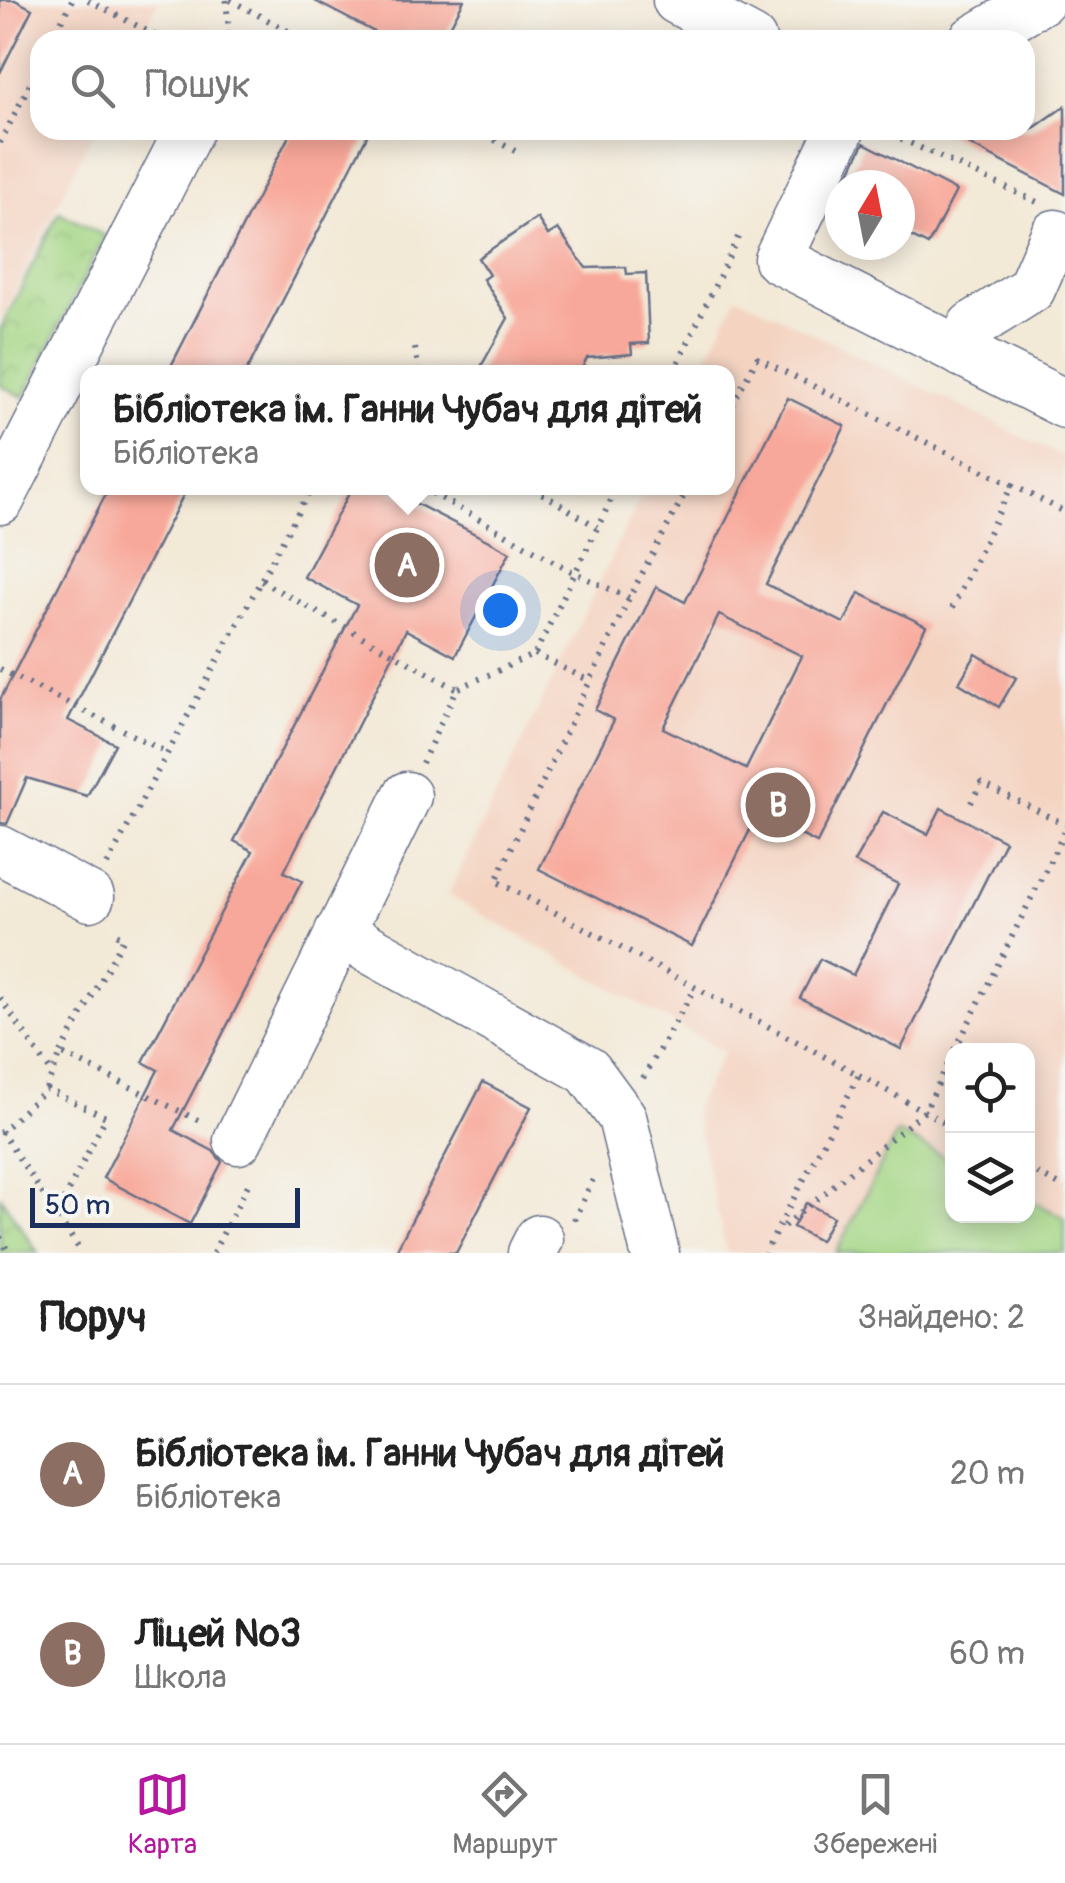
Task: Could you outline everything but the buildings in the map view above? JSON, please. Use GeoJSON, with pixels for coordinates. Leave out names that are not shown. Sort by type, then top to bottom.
{"type":"FeatureCollection","features":[{"type":"Feature","properties":{"kind":"lane"},"geometry":{"type":"LineString","coordinates":[[676,0],[733,30]]}},
{"type":"Feature","properties":{"kind":"lane"},"geometry":{"type":"LineString","coordinates":[[990,30],[1041,0]]}},
{"type":"Feature","properties":{"kind":"lane"},"geometry":{"type":"LineString","coordinates":[[0,500],[184,140]]}},
{"type":"Feature","properties":{"kind":"lane"},"geometry":{"type":"LineString","coordinates":[[835,140],[778,258],[1065,404]]}},
{"type":"Feature","properties":{"kind":"lane"},"geometry":{"type":"LineString","coordinates":[[963,353],[972,326],[1031,289],[1052,220]]}},
{"type":"Feature","properties":{"kind":"lane"},"geometry":{"type":"LineString","coordinates":[[238,1140],[407,796]]}},
{"type":"Feature","properties":{"kind":"lane"},"geometry":{"type":"LineString","coordinates":[[0,850],[90,897]]}},
{"type":"Feature","properties":{"kind":"lane"},"geometry":{"type":"LineString","coordinates":[[339,932],[588,1072],[622,1116],[655,1253]]}},
{"type":"Feature","properties":{"kind":"path"},"geometry":{"type":"LineString","coordinates":[[57,30],[72,0]]}},
{"type":"Feature","properties":{"kind":"path"},"geometry":{"type":"LineString","coordinates":[[88,0],[145,30]]}},
{"type":"Feature","properties":{"kind":"path"},"geometry":{"type":"LineString","coordinates":[[228,0],[230,30]]}},
{"type":"Feature","properties":{"kind":"path"},"geometry":{"type":"LineString","coordinates":[[228,0],[286,30]]}},
{"type":"Feature","properties":{"kind":"path"},"geometry":{"type":"LineString","coordinates":[[0,142],[30,84]]}},
{"type":"Feature","properties":{"kind":"path"},"geometry":{"type":"LineString","coordinates":[[496,140],[515,150]]}},
{"type":"Feature","properties":{"kind":"path"},"geometry":{"type":"LineString","coordinates":[[901,140],[1052,220]]}},
{"type":"Feature","properties":{"kind":"path"},"geometry":{"type":"LineString","coordinates":[[677,365],[738,237]]}},
{"type":"Feature","properties":{"kind":"path"},"geometry":{"type":"LineString","coordinates":[[415,348],[418,365]]}},
{"type":"Feature","properties":{"kind":"path"},"geometry":{"type":"LineString","coordinates":[[735,399],[757,358],[1065,512]]}},
{"type":"Feature","properties":{"kind":"path"},"geometry":{"type":"LineString","coordinates":[[949,615],[1012,485]]}},
{"type":"Feature","properties":{"kind":"path"},"geometry":{"type":"LineString","coordinates":[[82,1253],[58,1210],[0,1131],[46,1089],[51,1072],[124,938],[80,915],[307,495]]}},
{"type":"Feature","properties":{"kind":"path"},"geometry":{"type":"LineString","coordinates":[[436,495],[629,598]]}},
{"type":"Feature","properties":{"kind":"path"},"geometry":{"type":"LineString","coordinates":[[544,495],[597,527]]}},
{"type":"Feature","properties":{"kind":"path"},"geometry":{"type":"LineString","coordinates":[[407,796],[456,690],[535,654],[613,495]]}},
{"type":"Feature","properties":{"kind":"path"},"geometry":{"type":"LineString","coordinates":[[684,495],[629,598],[496,882],[945,1122]]}},
{"type":"Feature","properties":{"kind":"path"},"geometry":{"type":"LineString","coordinates":[[261,580],[456,690]]}},
{"type":"Feature","properties":{"kind":"path"},"geometry":{"type":"LineString","coordinates":[[535,654],[590,681]]}},
{"type":"Feature","properties":{"kind":"path"},"geometry":{"type":"LineString","coordinates":[[0,669],[168,753]]}},
{"type":"Feature","properties":{"kind":"path"},"geometry":{"type":"LineString","coordinates":[[959,1043],[1065,828],[981,782],[971,803]]}},
{"type":"Feature","properties":{"kind":"path"},"geometry":{"type":"LineString","coordinates":[[622,1116],[695,988]]}},
{"type":"Feature","properties":{"kind":"path"},"geometry":{"type":"LineString","coordinates":[[0,998],[51,1072]]}},
{"type":"Feature","properties":{"kind":"path"},"geometry":{"type":"LineString","coordinates":[[61,1053],[265,1151],[213,1253]]}},
{"type":"Feature","properties":{"kind":"path"},"geometry":{"type":"LineString","coordinates":[[780,1229],[925,1111],[945,1071]]}},
{"type":"Feature","properties":{"kind":"path"},"geometry":{"type":"LineString","coordinates":[[765,1253],[859,1075]]}},
{"type":"Feature","properties":{"kind":"path"},"geometry":{"type":"LineString","coordinates":[[46,1089],[106,1117],[58,1210]]}},
{"type":"Feature","properties":{"kind":"path"},"geometry":{"type":"LineString","coordinates":[[546,1242],[601,1162]]}},
{"type":"Feature","properties":{"kind":"path"},"geometry":{"type":"LineString","coordinates":[[1035,1172],[1065,1188]]}},
{"type":"Feature","properties":{"kind":"path"},"geometry":{"type":"LineString","coordinates":[[0,1237],[9,1253]]}},
{"type":"Feature","properties":{"kind":"shaded area"},"geometry":{"type":"Polygon","coordinates":[[[0,0],[159,0],[144,30],[30,30],[30,140],[89,140],[0,321],[0,0]]]}},
{"type":"Feature","properties":{"kind":"shaded area"},"geometry":{"type":"Polygon","coordinates":[[[737,296],[1065,458],[1065,1253],[727,1253],[694,1109],[724,1052],[448,895],[642,495],[735,495],[735,365],[703,365],[737,296]]]}},
{"type":"Feature","properties":{"kind":"green space"},"geometry":{"type":"Polygon","coordinates":[[[59,212],[105,236],[24,397],[0,385],[0,330],[59,212]]]}},
{"type":"Feature","properties":{"kind":"green space"},"geometry":{"type":"Polygon","coordinates":[[[897,1133],[945,1157],[945,1223],[1035,1223],[1035,1203],[1065,1218],[1065,1253],[836,1253],[897,1133]]]}},
{"type":"Feature","properties":{"kind":"green space"},"geometry":{"type":"Polygon","coordinates":[[[0,1196],[38,1253],[0,1253],[0,1196]]]}},
{"type":"Feature","properties":{"kind":"place","name":"Бібліотека ім. Ганни Чубач для дітей"},"geometry":{"type":"Point","coordinates":[407,565]}},
{"type":"Feature","properties":{"kind":"place","name":"Ліцей №3"},"geometry":{"type":"Point","coordinates":[778,805]}}]}
